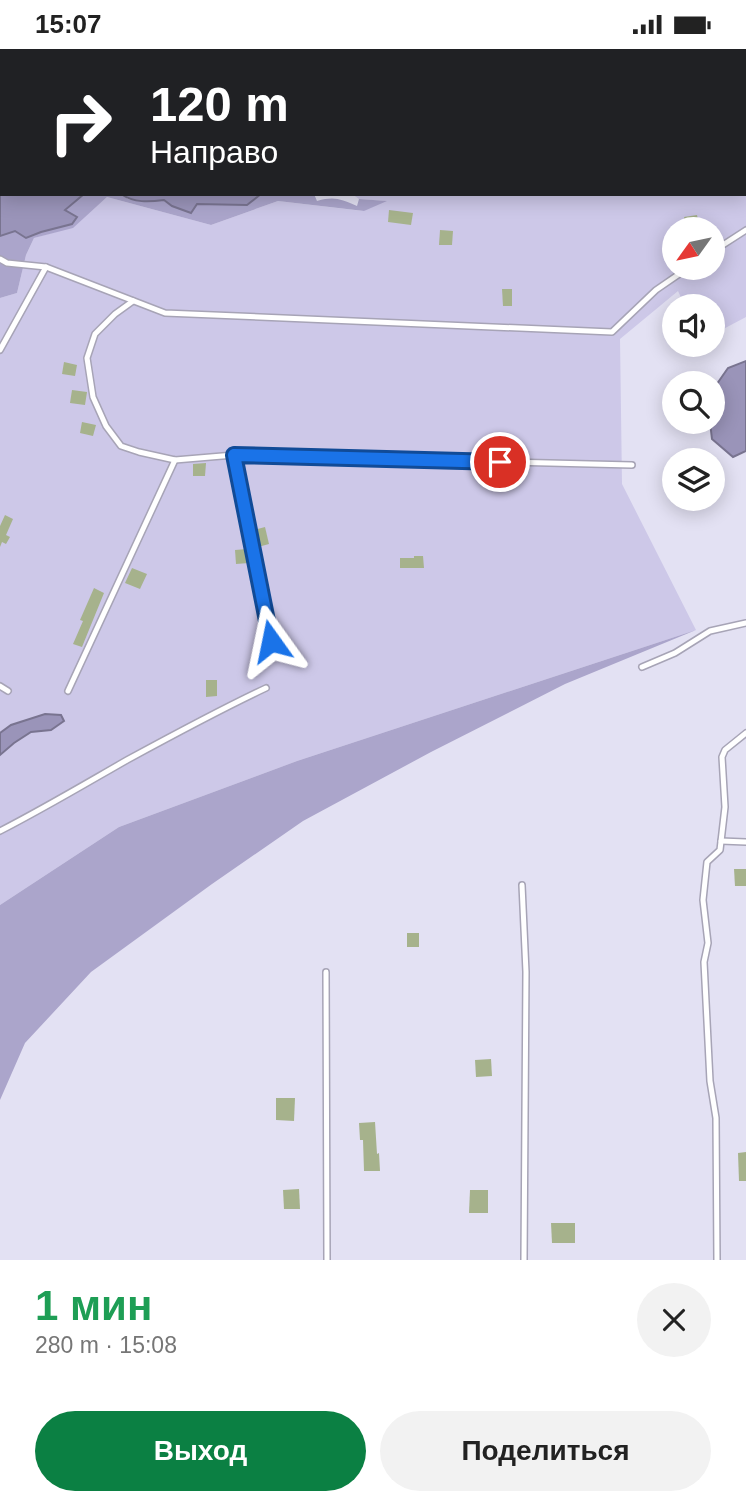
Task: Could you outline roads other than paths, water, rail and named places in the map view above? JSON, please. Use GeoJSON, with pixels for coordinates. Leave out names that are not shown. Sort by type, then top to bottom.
{"type":"FeatureCollection","features":[{"type":"Feature","properties":{"kind":"lane"},"geometry":{"type":"LineString","coordinates":[[725,244],[746,230]]}},
{"type":"Feature","properties":{"kind":"lane"},"geometry":{"type":"LineString","coordinates":[[0,259],[7,263],[46,267],[165,313],[612,332],[656,289],[670,280]]}},
{"type":"Feature","properties":{"kind":"lane"},"geometry":{"type":"LineString","coordinates":[[0,350],[46,267]]}},
{"type":"Feature","properties":{"kind":"lane"},"geometry":{"type":"LineString","coordinates":[[133,301],[95,334],[87,358],[93,397],[106,426],[121,446],[175,460],[234,455],[632,465]]}},
{"type":"Feature","properties":{"kind":"lane"},"geometry":{"type":"LineString","coordinates":[[234,455],[271,641]]}},
{"type":"Feature","properties":{"kind":"lane"},"geometry":{"type":"LineString","coordinates":[[68,691],[175,460]]}},
{"type":"Feature","properties":{"kind":"lane"},"geometry":{"type":"LineString","coordinates":[[642,667],[675,653],[710,631],[746,622]]}},
{"type":"Feature","properties":{"kind":"lane"},"geometry":{"type":"LineString","coordinates":[[0,686],[8,691]]}},
{"type":"Feature","properties":{"kind":"lane"},"geometry":{"type":"LineString","coordinates":[[0,831],[226,707],[266,688]]}},
{"type":"Feature","properties":{"kind":"lane"},"geometry":{"type":"LineString","coordinates":[[717,1260],[717,1144],[708,1043],[704,962],[708,943],[704,900],[707,862],[720,850],[725,807],[722,757],[726,750],[746,733]]}},
{"type":"Feature","properties":{"kind":"lane"},"geometry":{"type":"LineString","coordinates":[[721,841],[746,842]]}},
{"type":"Feature","properties":{"kind":"lane"},"geometry":{"type":"LineString","coordinates":[[522,885],[526,972],[524,1260]]}},
{"type":"Feature","properties":{"kind":"lane"},"geometry":{"type":"LineString","coordinates":[[326,972],[327,1260]]}}]}
